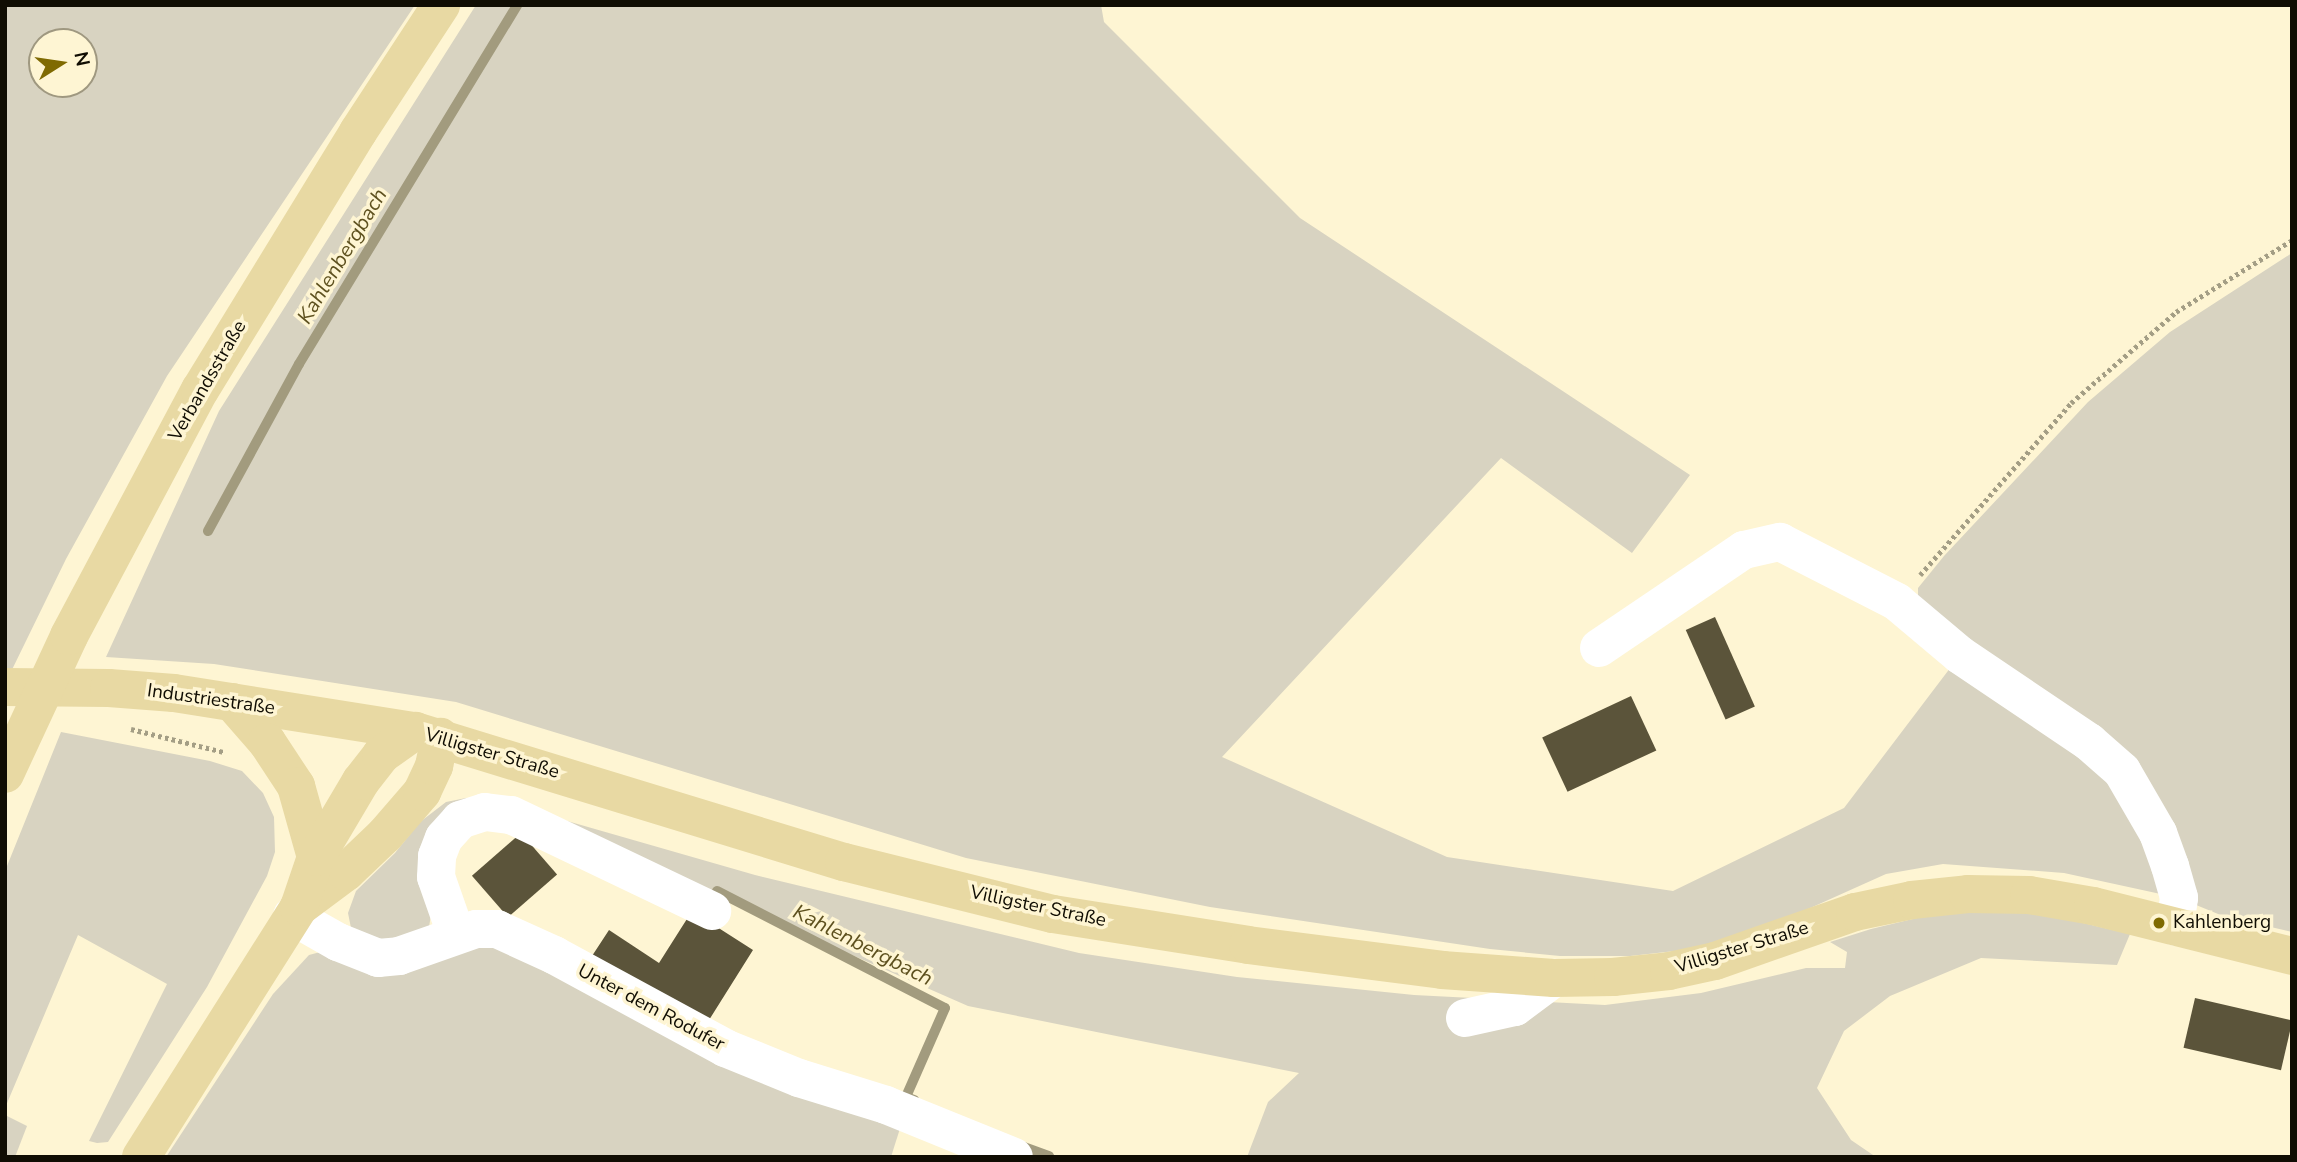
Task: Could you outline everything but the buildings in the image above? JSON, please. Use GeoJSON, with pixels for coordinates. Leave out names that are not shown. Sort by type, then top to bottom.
{"type":"FeatureCollection","features":[{"type":"Feature","properties":{"kind":"main road","name":"Verbandsstraße"},"geometry":{"type":"LineString","coordinates":[[5,774],[69,636],[200,390],[441,5]]}},
{"type":"Feature","properties":{"kind":"main road","name":"Industriestraße"},"geometry":{"type":"LineString","coordinates":[[5,687],[109,688],[232,702],[428,734]]}},
{"type":"Feature","properties":{"kind":"main road"},"geometry":{"type":"LineString","coordinates":[[232,702],[267,742],[296,786],[316,856]]}},
{"type":"Feature","properties":{"kind":"main road","name":"Villigster Straße"},"geometry":{"type":"LineString","coordinates":[[141,1157],[296,912],[316,856],[374,764],[428,734],[844,862],[1053,914],[1248,945],[1443,970],[1554,978],[1613,977],[1669,971],[1715,961],[1855,912],[1912,900],[1968,894],[2029,895],[2093,906],[2292,956]]}},
{"type":"Feature","properties":{"kind":"main road"},"geometry":{"type":"LineString","coordinates":[[296,912],[346,872],[385,835],[422,793],[433,766],[428,734]]}},
{"type":"Feature","properties":{"kind":"street"},"geometry":{"type":"LineString","coordinates":[[1599,648],[1744,550],[1780,542],[1897,602],[1960,655],[2089,742],[2122,771],[2158,833],[2170,866],[2179,898],[2175,927]]}},
{"type":"Feature","properties":{"kind":"street"},"geometry":{"type":"LineString","coordinates":[[456,934],[436,877],[437,856],[444,838],[460,820],[485,812],[511,815],[712,911]]}},
{"type":"Feature","properties":{"kind":"street","name":"Unter dem Rodufer"},"geometry":{"type":"LineString","coordinates":[[296,912],[338,942],[378,958],[399,956],[476,929],[497,929],[554,956],[725,1048],[799,1078],[886,1105],[1014,1157]]}},
{"type":"Feature","properties":{"kind":"street"},"geometry":{"type":"LineString","coordinates":[[1465,1018],[1515,1007],[1554,978]]}},
{"type":"Feature","properties":{"kind":"path"},"geometry":{"type":"LineString","coordinates":[[1897,602],[2071,403],[2176,312],[2292,240]]}},
{"type":"Feature","properties":{"kind":"path"},"geometry":{"type":"LineString","coordinates":[[120,727],[231,755]]}},
{"type":"Feature","properties":{"kind":"shaded area"},"geometry":{"type":"Polygon","coordinates":[[[5,5],[415,5],[167,376],[66,559],[5,684],[5,5]]]}},
{"type":"Feature","properties":{"kind":"shaded area"},"geometry":{"type":"Polygon","coordinates":[[[476,5],[1101,5],[1104,22],[1300,218],[1690,475],[1632,553],[1501,458],[1222,757],[1447,857],[1673,891],[1844,808],[1960,655],[1918,600],[1918,588],[1944,556],[2088,402],[2170,332],[2292,253],[2292,932],[2223,916],[2179,898],[2064,873],[1943,864],[1886,874],[1748,936],[1684,950],[1630,956],[1560,956],[1490,949],[1210,907],[966,858],[456,702],[214,664],[106,657],[219,411],[476,5]]]}},
{"type":"Feature","properties":{"kind":"shaded area"},"geometry":{"type":"Polygon","coordinates":[[[61,732],[210,761],[242,771],[263,793],[274,817],[275,852],[267,876],[207,987],[108,1142],[89,1141],[167,984],[78,935],[5,1108],[5,871],[61,732]]]}},
{"type":"Feature","properties":{"kind":"shaded area"},"geometry":{"type":"Polygon","coordinates":[[[487,798],[755,875],[1079,953],[1237,977],[1414,995],[1605,1005],[1701,993],[1806,968],[1845,968],[1847,952],[1830,942],[1871,929],[1921,917],[2011,906],[2130,934],[2117,965],[1981,958],[1890,996],[1844,1031],[1817,1088],[1851,1140],[1876,1157],[1247,1157],[1268,1102],[1299,1073],[968,1006],[602,845],[475,801],[431,915],[429,927],[389,947],[351,928],[348,913],[356,891],[395,853],[420,822],[446,802],[487,798]]]}},
{"type":"Feature","properties":{"kind":"shaded area"},"geometry":{"type":"Polygon","coordinates":[[[474,936],[902,1122],[891,1157],[166,1157],[273,994],[309,955],[324,951],[474,936]]]}},
{"type":"Feature","properties":{"kind":"shaded area"},"geometry":{"type":"Polygon","coordinates":[[[5,1115],[27,1126],[15,1157],[5,1157],[5,1115]]]}},
{"type":"Feature","properties":{"kind":"waterway","name":"Kahlenbergbach"},"geometry":{"type":"LineString","coordinates":[[208,531],[299,364],[517,5]]}},
{"type":"Feature","properties":{"kind":"waterway","name":"Kahlenbergbach"},"geometry":{"type":"LineString","coordinates":[[717,891],[945,1008],[906,1097],[914,1100]]}},
{"type":"Feature","properties":{"kind":"waterway","name":"Kahlenbergbach"},"geometry":{"type":"LineString","coordinates":[[1021,1146],[1049,1156]]}},
{"type":"Feature","properties":{"kind":"place","name":"Kahlenberg"},"geometry":{"type":"Point","coordinates":[2159,923]}}]}
